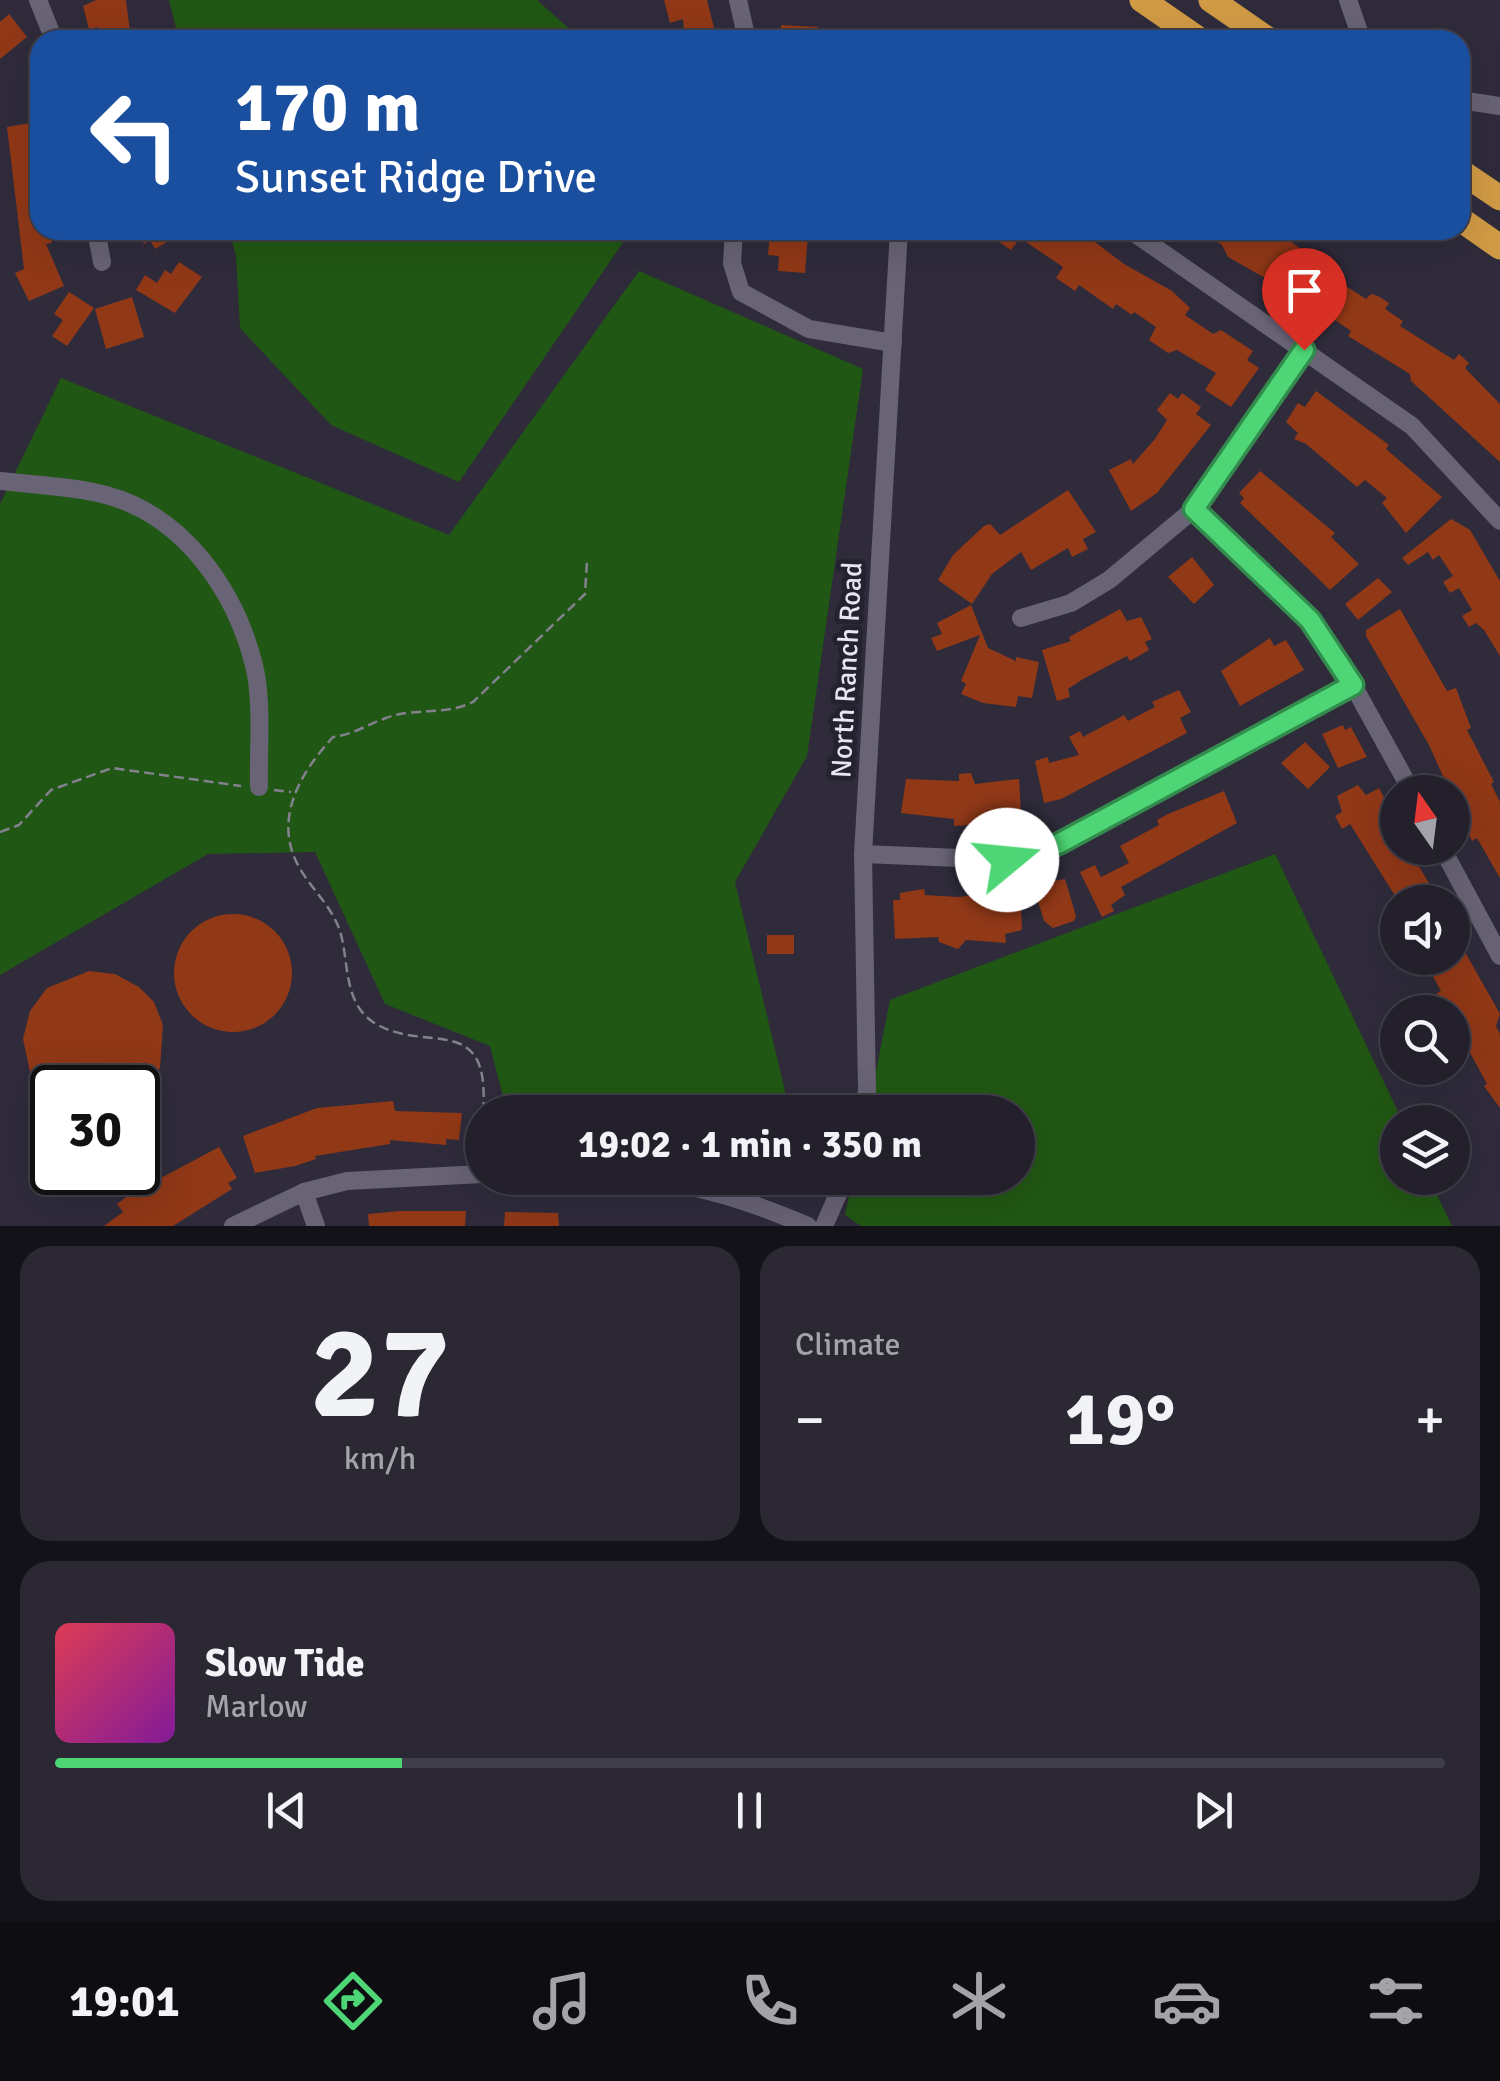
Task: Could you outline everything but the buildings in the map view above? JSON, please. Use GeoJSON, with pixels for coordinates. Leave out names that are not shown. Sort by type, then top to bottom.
{"type":"FeatureCollection","features":[{"type":"Feature","properties":{"kind":"highway"},"geometry":{"type":"LineString","coordinates":[[1142,0],[1186,30]]}},
{"type":"Feature","properties":{"kind":"highway"},"geometry":{"type":"LineString","coordinates":[[1211,0],[1254,30]]}},
{"type":"Feature","properties":{"kind":"highway"},"geometry":{"type":"LineString","coordinates":[[1470,177],[1500,198]]}},
{"type":"Feature","properties":{"kind":"highway"},"geometry":{"type":"LineString","coordinates":[[1470,226],[1500,247]]}},
{"type":"Feature","properties":{"kind":"street"},"geometry":{"type":"LineString","coordinates":[[38,0],[50,30]]}},
{"type":"Feature","properties":{"kind":"street"},"geometry":{"type":"LineString","coordinates":[[738,0],[745,30]]}},
{"type":"Feature","properties":{"kind":"street"},"geometry":{"type":"LineString","coordinates":[[1348,0],[1358,30]]}},
{"type":"Feature","properties":{"kind":"street"},"geometry":{"type":"LineString","coordinates":[[1470,102],[1500,106]]}},
{"type":"Feature","properties":{"kind":"street"},"geometry":{"type":"LineString","coordinates":[[98,240],[102,262]]}},
{"type":"Feature","properties":{"kind":"street"},"geometry":{"type":"LineString","coordinates":[[733,240],[732,262],[741,292],[809,329],[893,342]]}},
{"type":"Feature","properties":{"kind":"street","name":"North Ranch Road"},"geometry":{"type":"LineString","coordinates":[[867,1095],[863,854],[898,240]]}},
{"type":"Feature","properties":{"kind":"street"},"geometry":{"type":"LineString","coordinates":[[1144,240],[1412,426],[1500,520]]}},
{"type":"Feature","properties":{"kind":"street"},"geometry":{"type":"LineString","coordinates":[[1021,618],[1084,596],[1194,509],[1304,350]]}},
{"type":"Feature","properties":{"kind":"street"},"geometry":{"type":"LineString","coordinates":[[0,480],[107,495],[153,518],[198,552],[231,602],[255,668],[259,787]]}},
{"type":"Feature","properties":{"kind":"street"},"geometry":{"type":"LineString","coordinates":[[1194,509],[1310,620],[1353,685],[1403,775]]}},
{"type":"Feature","properties":{"kind":"street"},"geometry":{"type":"LineString","coordinates":[[863,854],[1007,860],[1058,844],[1353,685]]}},
{"type":"Feature","properties":{"kind":"street"},"geometry":{"type":"LineString","coordinates":[[1451,865],[1500,956]]}},
{"type":"Feature","properties":{"kind":"street"},"geometry":{"type":"LineString","coordinates":[[233,1226],[304,1192],[392,1176],[465,1174]]}},
{"type":"Feature","properties":{"kind":"street"},"geometry":{"type":"LineString","coordinates":[[304,1192],[316,1226]]}},
{"type":"Feature","properties":{"kind":"street"},"geometry":{"type":"LineString","coordinates":[[737,1195],[808,1226]]}},
{"type":"Feature","properties":{"kind":"street"},"geometry":{"type":"LineString","coordinates":[[824,1226],[838,1195]]}},
{"type":"Feature","properties":{"kind":"path"},"geometry":{"type":"LineString","coordinates":[[484,1095],[485,1083],[473,1052],[454,1042],[374,1022],[358,1006],[346,974],[341,933],[330,908],[298,865],[290,839],[292,792],[304,768],[333,737],[359,734],[385,718],[453,712],[473,702],[585,594],[588,560]]}},
{"type":"Feature","properties":{"kind":"path"},"geometry":{"type":"LineString","coordinates":[[0,832],[19,825],[52,790],[112,768],[259,787]]}},
{"type":"Feature","properties":{"kind":"green space"},"geometry":{"type":"Polygon","coordinates":[[[169,0],[537,0],[571,30],[176,30],[169,0]]]}},
{"type":"Feature","properties":{"kind":"green space"},"geometry":{"type":"Polygon","coordinates":[[[232,240],[624,241],[459,482],[331,425],[240,328],[232,240]]]}},
{"type":"Feature","properties":{"kind":"green space"},"geometry":{"type":"Polygon","coordinates":[[[639,271],[863,369],[807,756],[735,882],[786,1095],[503,1095],[490,1046],[385,1004],[315,852],[208,854],[0,975],[0,504],[61,378],[449,535],[639,271]]]}},
{"type":"Feature","properties":{"kind":"green space"},"geometry":{"type":"Polygon","coordinates":[[[1275,854],[1380,1074],[1380,1085],[1385,1085],[1395,1105],[1380,1105],[1380,1195],[1437,1195],[1452,1226],[861,1226],[845,1215],[849,1195],[1035,1195],[1035,1095],[871,1095],[890,1000],[1275,854]]]}},
{"type":"Feature","properties":{"kind":"route"},"geometry":{"type":"LineString","coordinates":[[1007,860],[1058,844],[1353,685],[1310,620],[1194,509],[1304,350]]}}]}
